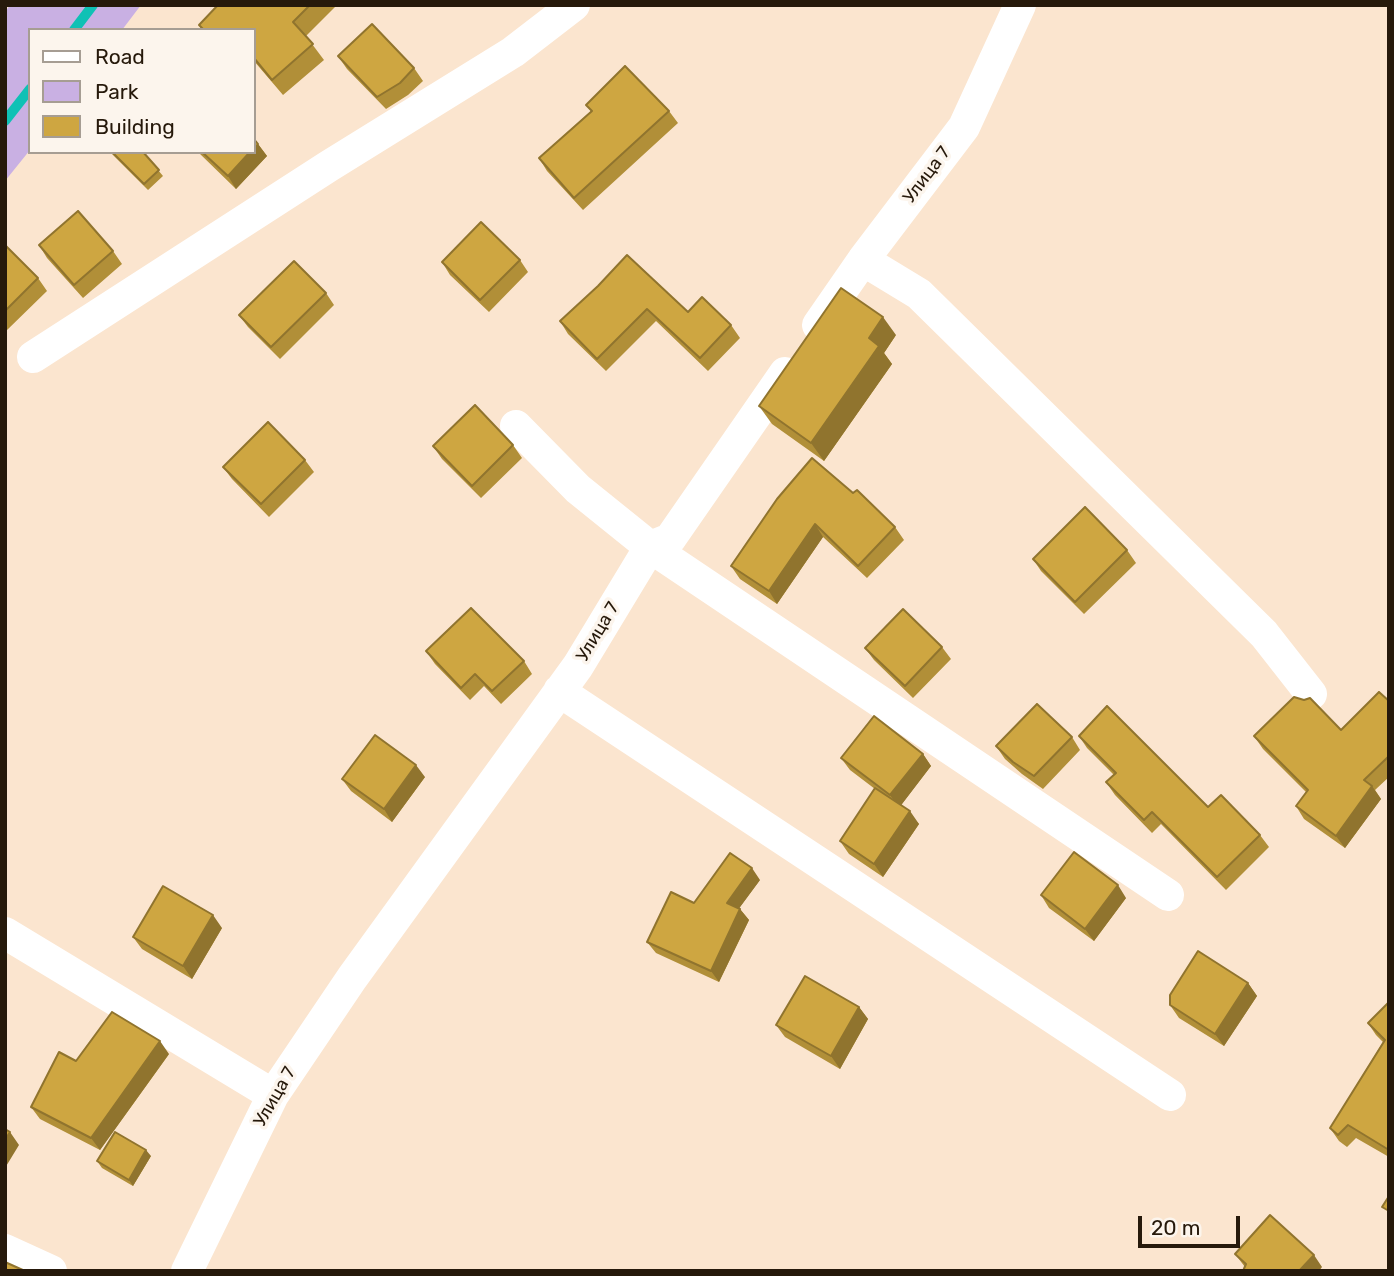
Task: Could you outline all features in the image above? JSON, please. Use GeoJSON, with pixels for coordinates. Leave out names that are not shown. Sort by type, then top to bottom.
{"type":"FeatureCollection","features":[{"type":"Feature","properties":{"kind":"street"},"geometry":{"type":"LineString","coordinates":[[33,357],[329,166],[513,52],[574,5]]}},
{"type":"Feature","properties":{"kind":"street","name":"Улица 7"},"geometry":{"type":"LineString","coordinates":[[187,1271],[273,1095],[352,978],[578,666],[650,547],[670,539],[863,260],[964,127],[1020,5]]}},
{"type":"Feature","properties":{"kind":"street"},"geometry":{"type":"LineString","coordinates":[[863,260],[919,294],[1264,634],[1311,694]]}},
{"type":"Feature","properties":{"kind":"street"},"geometry":{"type":"LineString","coordinates":[[516,426],[578,489],[650,547],[1168,895]]}},
{"type":"Feature","properties":{"kind":"street"},"geometry":{"type":"LineString","coordinates":[[559,691],[1170,1096]]}},
{"type":"Feature","properties":{"kind":"street"},"geometry":{"type":"LineString","coordinates":[[5,933],[273,1095]]}},
{"type":"Feature","properties":{"kind":"street"},"geometry":{"type":"LineString","coordinates":[[5,1250],[51,1271]]}},
{"type":"Feature","properties":{"kind":"green space"},"geometry":{"type":"Polygon","coordinates":[[[10,5],[141,5],[124,28],[28,28],[28,152],[5,181],[5,12],[10,5]]]}},
{"type":"Feature","properties":{"kind":"building"},"geometry":{"type":"Polygon","coordinates":[[[218,5],[310,5],[293,22],[313,44],[272,80],[256,60],[256,28],[202,28],[199,25],[218,5]]]}},
{"type":"Feature","properties":{"kind":"building"},"geometry":{"type":"Polygon","coordinates":[[[372,24],[414,68],[400,83],[377,97],[338,56],[372,24]]]}},
{"type":"Feature","properties":{"kind":"building"},"geometry":{"type":"Polygon","coordinates":[[[625,66],[669,111],[574,198],[539,158],[592,111],[586,105],[625,66]]]}},
{"type":"Feature","properties":{"kind":"building"},"geometry":{"type":"Polygon","coordinates":[[[114,154],[145,154],[159,170],[144,184],[114,154]]]}},
{"type":"Feature","properties":{"kind":"building"},"geometry":{"type":"Polygon","coordinates":[[[204,154],[248,154],[228,176],[204,154]]]}},
{"type":"Feature","properties":{"kind":"building"},"geometry":{"type":"Polygon","coordinates":[[[78,211],[113,251],[74,285],[39,245],[78,211]]]}},
{"type":"Feature","properties":{"kind":"building"},"geometry":{"type":"Polygon","coordinates":[[[481,222],[520,260],[480,300],[442,262],[481,222]]]}},
{"type":"Feature","properties":{"kind":"building"},"geometry":{"type":"Polygon","coordinates":[[[5,245],[38,278],[5,311],[5,245]]]}},
{"type":"Feature","properties":{"kind":"building"},"geometry":{"type":"Polygon","coordinates":[[[627,255],[688,312],[702,297],[731,325],[700,358],[647,309],[597,359],[560,321],[627,255]]]}},
{"type":"Feature","properties":{"kind":"building"},"geometry":{"type":"Polygon","coordinates":[[[294,261],[326,293],[271,347],[239,315],[294,261]]]}},
{"type":"Feature","properties":{"kind":"building"},"geometry":{"type":"Polygon","coordinates":[[[841,288],[883,317],[869,338],[879,346],[811,443],[759,406],[841,288]]]}},
{"type":"Feature","properties":{"kind":"building"},"geometry":{"type":"Polygon","coordinates":[[[475,405],[513,445],[472,486],[433,446],[475,405]]]}},
{"type":"Feature","properties":{"kind":"building"},"geometry":{"type":"Polygon","coordinates":[[[268,422],[305,460],[261,504],[223,467],[268,422]]]}},
{"type":"Feature","properties":{"kind":"building"},"geometry":{"type":"Polygon","coordinates":[[[812,458],[853,493],[857,490],[895,527],[858,566],[815,524],[769,591],[731,566],[777,499],[812,458]]]}},
{"type":"Feature","properties":{"kind":"building"},"geometry":{"type":"Polygon","coordinates":[[[1085,507],[1127,550],[1075,602],[1033,559],[1085,507]]]}},
{"type":"Feature","properties":{"kind":"building"},"geometry":{"type":"Polygon","coordinates":[[[471,608],[524,661],[492,691],[475,674],[461,688],[426,651],[471,608]]]}},
{"type":"Feature","properties":{"kind":"building"},"geometry":{"type":"Polygon","coordinates":[[[903,609],[942,647],[905,686],[865,648],[903,609]]]}},
{"type":"Feature","properties":{"kind":"building"},"geometry":{"type":"Polygon","coordinates":[[[1379,692],[1389,701],[1389,756],[1364,780],[1372,786],[1336,836],[1296,806],[1308,790],[1254,736],[1294,697],[1304,700],[1310,698],[1341,730],[1379,692]]]}},
{"type":"Feature","properties":{"kind":"building"},"geometry":{"type":"Polygon","coordinates":[[[1037,704],[1072,737],[1034,776],[996,746],[1037,704]]]}},
{"type":"Feature","properties":{"kind":"building"},"geometry":{"type":"Polygon","coordinates":[[[1107,706],[1208,807],[1221,795],[1260,835],[1217,877],[1152,812],[1144,820],[1106,782],[1116,773],[1079,736],[1107,706]]]}},
{"type":"Feature","properties":{"kind":"building"},"geometry":{"type":"Polygon","coordinates":[[[874,716],[923,754],[890,795],[841,758],[874,716]]]}},
{"type":"Feature","properties":{"kind":"building"},"geometry":{"type":"Polygon","coordinates":[[[375,735],[416,765],[384,809],[342,779],[375,735]]]}},
{"type":"Feature","properties":{"kind":"building"},"geometry":{"type":"Polygon","coordinates":[[[875,788],[910,811],[874,864],[840,841],[875,788]]]}},
{"type":"Feature","properties":{"kind":"building"},"geometry":{"type":"Polygon","coordinates":[[[1074,852],[1118,885],[1085,929],[1041,895],[1074,852]]]}},
{"type":"Feature","properties":{"kind":"building"},"geometry":{"type":"Polygon","coordinates":[[[730,853],[752,868],[727,903],[740,909],[711,971],[647,942],[671,892],[694,903],[730,853]]]}},
{"type":"Feature","properties":{"kind":"building"},"geometry":{"type":"Polygon","coordinates":[[[163,886],[213,915],[183,966],[133,937],[163,886]]]}},
{"type":"Feature","properties":{"kind":"building"},"geometry":{"type":"Polygon","coordinates":[[[1198,951],[1248,983],[1215,1034],[1170,1005],[1170,995],[1198,951]]]}},
{"type":"Feature","properties":{"kind":"building"},"geometry":{"type":"Polygon","coordinates":[[[805,976],[859,1007],[831,1056],[776,1025],[805,976]]]}},
{"type":"Feature","properties":{"kind":"building"},"geometry":{"type":"Polygon","coordinates":[[[1389,1002],[1389,1150],[1348,1125],[1338,1135],[1330,1128],[1385,1040],[1368,1023],[1389,1002]]]}},
{"type":"Feature","properties":{"kind":"building"},"geometry":{"type":"Polygon","coordinates":[[[112,1012],[160,1041],[91,1138],[31,1107],[59,1052],[76,1061],[112,1012]]]}},
{"type":"Feature","properties":{"kind":"building"},"geometry":{"type":"Polygon","coordinates":[[[115,1132],[146,1150],[129,1180],[97,1161],[115,1132]]]}},
{"type":"Feature","properties":{"kind":"building"},"geometry":{"type":"Polygon","coordinates":[[[1389,1196],[1389,1211],[1382,1207],[1389,1196]]]}},
{"type":"Feature","properties":{"kind":"building"},"geometry":{"type":"Polygon","coordinates":[[[1270,1215],[1314,1255],[1299,1271],[1243,1271],[1246,1264],[1235,1254],[1270,1215]]]}},
{"type":"Feature","properties":{"kind":"building"},"geometry":{"type":"Polygon","coordinates":[[[5,1262],[25,1271],[5,1271],[5,1262]]]}},
{"type":"Feature","properties":{"kind":"waterway"},"geometry":{"type":"LineString","coordinates":[[76,28],[93,5]]}},
{"type":"Feature","properties":{"kind":"waterway"},"geometry":{"type":"LineString","coordinates":[[5,121],[28,92]]}}]}
